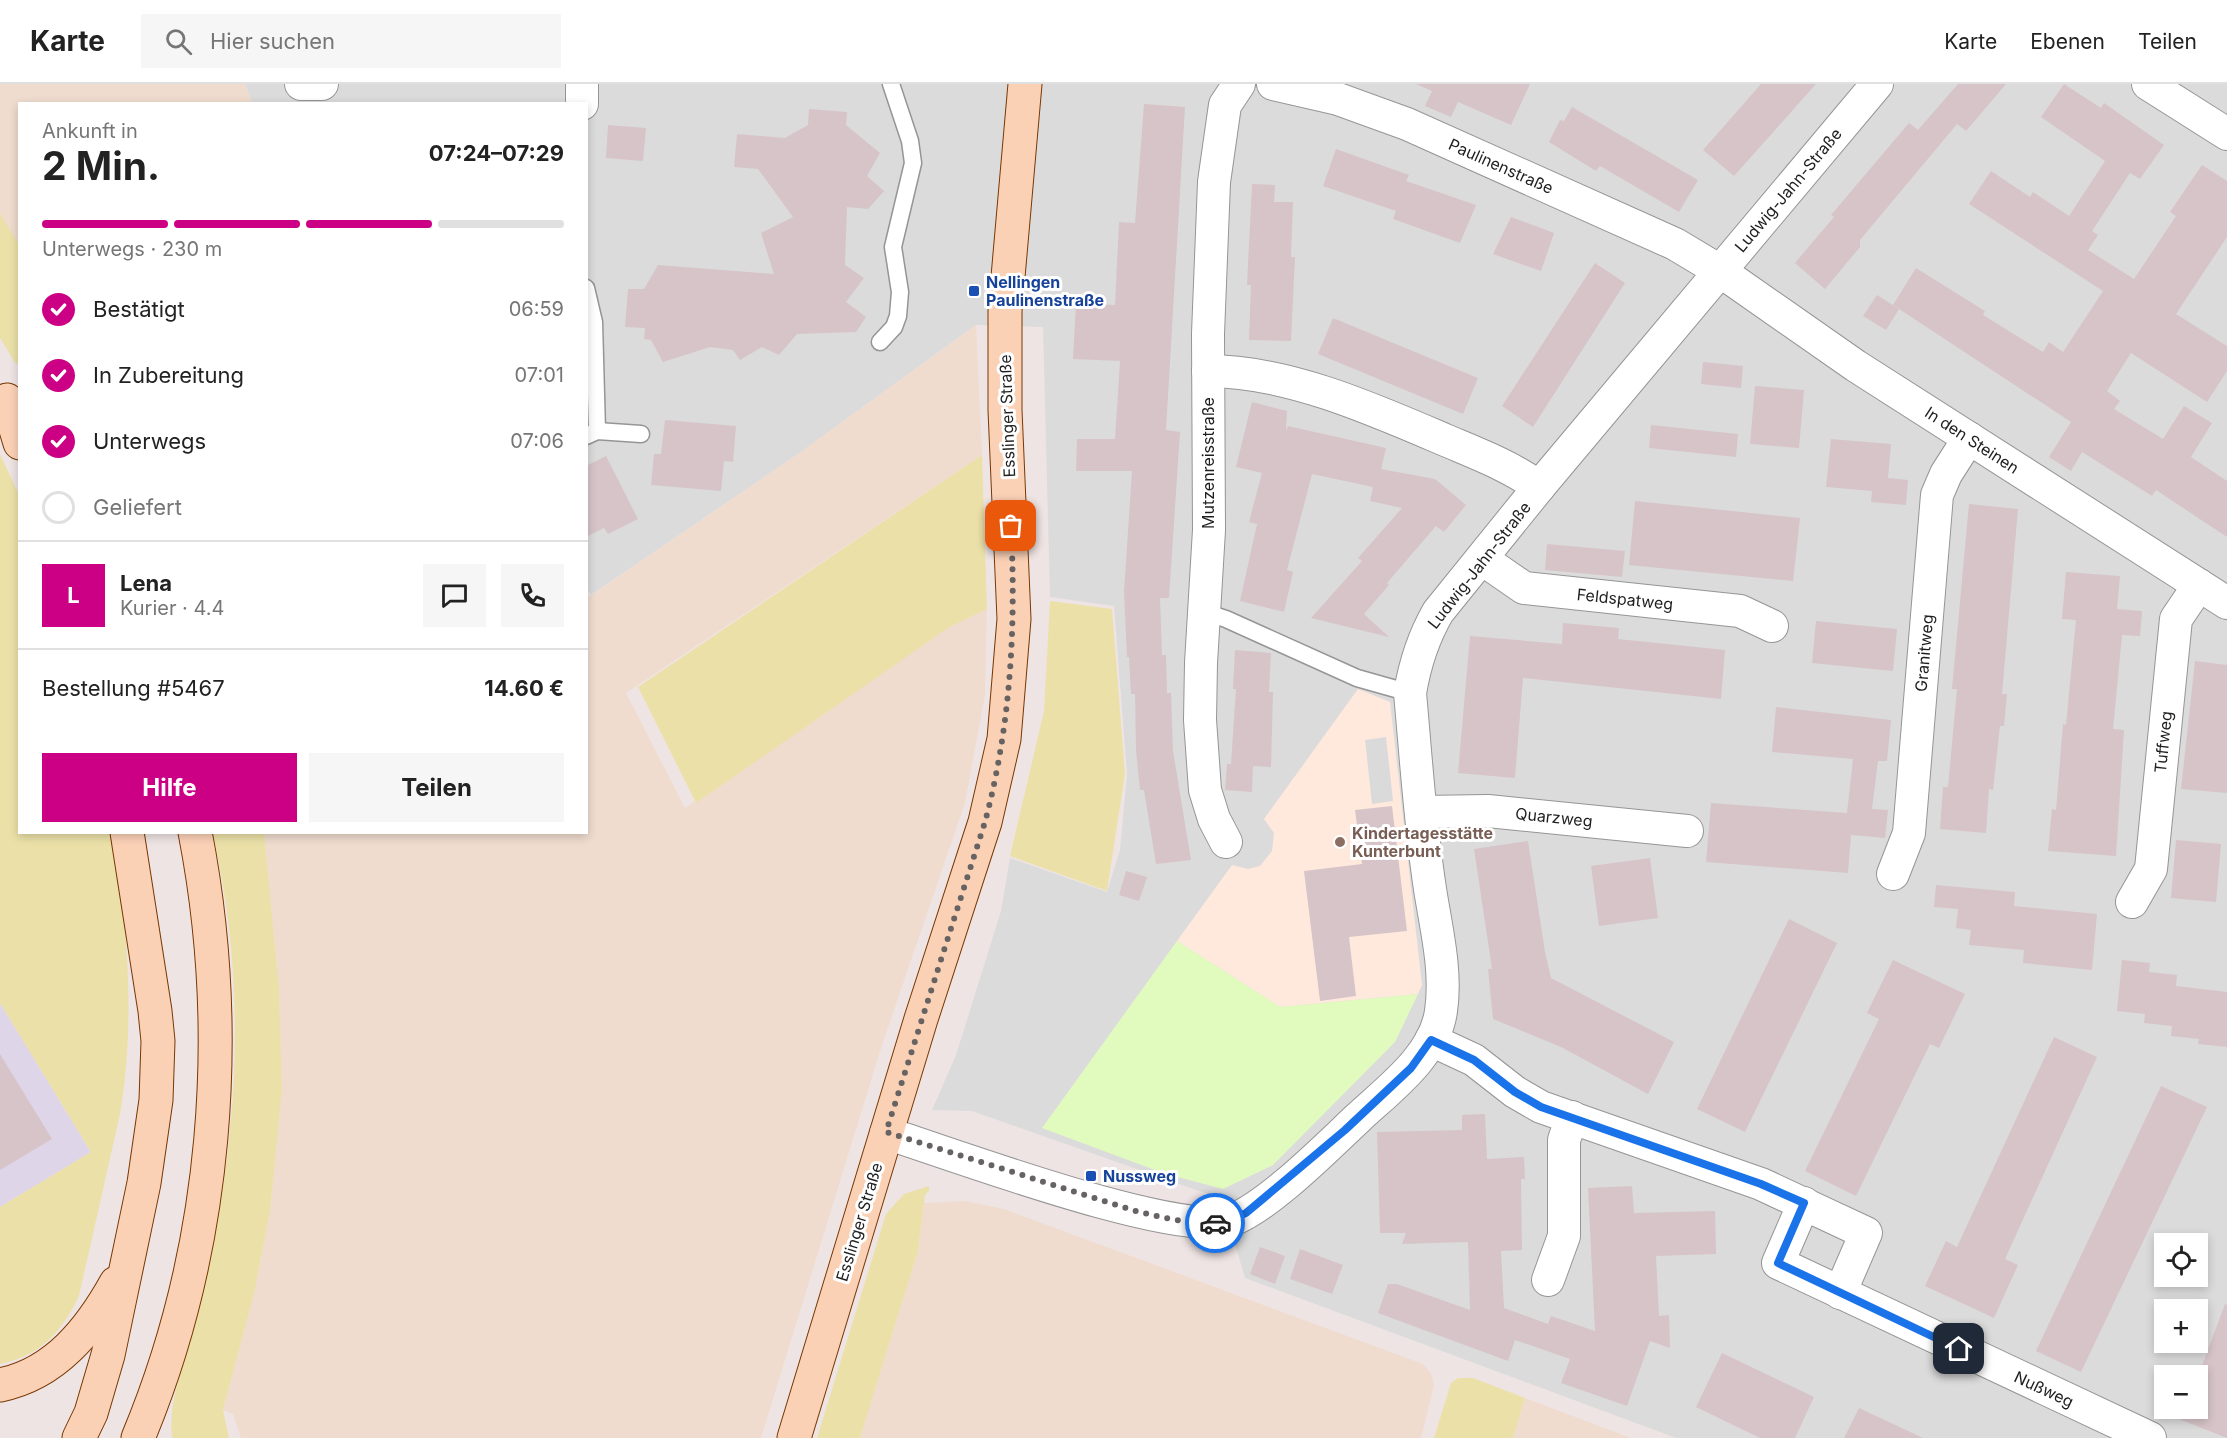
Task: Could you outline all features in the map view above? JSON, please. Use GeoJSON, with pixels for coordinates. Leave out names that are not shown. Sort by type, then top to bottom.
{"type":"FeatureCollection","features":[{"type":"Feature","properties":{"kind":"main road","name":"Esslinger Straße"},"geometry":{"type":"LineString","coordinates":[[794,1438],[886,1132],[985,822],[1008,711],[1014,619],[1005,410],[1005,311],[1025,84]]}},
{"type":"Feature","properties":{"kind":"main road"},"geometry":{"type":"LineString","coordinates":[[9,402],[18,436]]}},
{"type":"Feature","properties":{"kind":"main road"},"geometry":{"type":"LineString","coordinates":[[79,1438],[91,1413],[103,1374],[129,1257],[151,1138],[158,1041],[127,834]]}},
{"type":"Feature","properties":{"kind":"main road"},"geometry":{"type":"LineString","coordinates":[[138,1438],[156,1391],[186,1285],[203,1194],[212,1119],[215,1073],[214,977],[195,834]]}},
{"type":"Feature","properties":{"kind":"main road"},"geometry":{"type":"LineString","coordinates":[[0,1385],[28,1378],[65,1353],[104,1302],[129,1257]]}},
{"type":"Feature","properties":{"kind":"street"},"geometry":{"type":"LineString","coordinates":[[301,84],[322,84]]}},
{"type":"Feature","properties":{"kind":"street"},"geometry":{"type":"LineString","coordinates":[[582,84],[582,102]]}},
{"type":"Feature","properties":{"kind":"street","name":"Mutzenreisstraße"},"geometry":{"type":"LineString","coordinates":[[1226,842],[1214,819],[1205,790],[1200,720],[1210,465],[1208,371],[1214,182],[1225,105],[1239,84]]}},
{"type":"Feature","properties":{"kind":"street","name":"Paulinenstraße"},"geometry":{"type":"LineString","coordinates":[[1273,84],[1338,99],[1407,124],[1675,244],[1720,271]]}},
{"type":"Feature","properties":{"kind":"street","name":"Ludwig-Jahn-Straße"},"geometry":{"type":"LineString","coordinates":[[886,1132],[1139,1212],[1175,1220],[1224,1222],[1257,1206],[1330,1144],[1411,1068],[1431,1040],[1439,1024],[1442,997],[1438,934],[1421,813],[1410,693],[1414,668],[1426,632],[1438,612],[1539,487],[1877,84]]}},
{"type":"Feature","properties":{"kind":"street"},"geometry":{"type":"LineString","coordinates":[[2168,89],[2227,134]]}},
{"type":"Feature","properties":{"kind":"street","name":"In den Steinen"},"geometry":{"type":"LineString","coordinates":[[1720,271],[1856,366],[2227,603]]}},
{"type":"Feature","properties":{"kind":"street"},"geometry":{"type":"LineString","coordinates":[[1208,371],[1229,371],[1283,381],[1384,414],[1516,471],[1539,487]]}},
{"type":"Feature","properties":{"kind":"street","name":"Granitweg"},"geometry":{"type":"LineString","coordinates":[[1893,874],[1909,833],[1937,495],[1946,474],[1969,438]]}},
{"type":"Feature","properties":{"kind":"street","name":"Feldspatweg"},"geometry":{"type":"LineString","coordinates":[[1482,559],[1524,588],[1740,611],[1772,626]]}},
{"type":"Feature","properties":{"kind":"street","name":"Tuffweg"},"geometry":{"type":"LineString","coordinates":[[2132,902],[2151,869],[2176,619],[2199,585]]}},
{"type":"Feature","properties":{"kind":"street","name":"Quarzweg"},"geometry":{"type":"LineString","coordinates":[[1421,813],[1488,811],[1687,831]]}},
{"type":"Feature","properties":{"kind":"street"},"geometry":{"type":"LineString","coordinates":[[1431,1040],[1474,1060],[1515,1092],[1532,1102],[1761,1184],[1866,1233],[1840,1293]]}},
{"type":"Feature","properties":{"kind":"street"},"geometry":{"type":"LineString","coordinates":[[1548,1280],[1564,1236],[1564,1140],[1572,1117]]}},
{"type":"Feature","properties":{"kind":"street","name":"Nußweg"},"geometry":{"type":"LineString","coordinates":[[1804,1203],[1778,1263],[2150,1438]]}},
{"type":"Feature","properties":{"kind":"lane"},"geometry":{"type":"LineString","coordinates":[[880,342],[894,327],[898,316],[900,292],[893,247],[913,162],[910,141],[891,84]]}},
{"type":"Feature","properties":{"kind":"lane"},"geometry":{"type":"LineString","coordinates":[[588,296],[594,322],[592,434],[641,434]]}},
{"type":"Feature","properties":{"kind":"lane"},"geometry":{"type":"LineString","coordinates":[[1205,612],[1226,619],[1357,678],[1410,693]]}},
{"type":"Feature","properties":{"kind":"shaded area"},"geometry":{"type":"Polygon","coordinates":[[[0,84],[245,84],[252,102],[18,102],[18,243],[0,213],[0,84]]]}},
{"type":"Feature","properties":{"kind":"shaded area"},"geometry":{"type":"Polygon","coordinates":[[[245,84],[2227,84],[2227,1438],[1676,1438],[1245,1278],[1222,1199],[972,1111],[932,1110],[956,1055],[1001,911],[1010,858],[1107,892],[1120,850],[1127,774],[1114,606],[1050,597],[1043,327],[976,325],[798,454],[591,595],[588,590],[588,102],[252,102],[245,84]]]}},
{"type":"Feature","properties":{"kind":"shaded area"},"geometry":{"type":"Polygon","coordinates":[[[0,213],[18,243],[18,363],[16,364],[0,338],[0,213]]]}},
{"type":"Feature","properties":{"kind":"shaded area"},"geometry":{"type":"Polygon","coordinates":[[[976,325],[982,455],[626,693],[685,808],[948,628],[987,609],[985,695],[965,803],[882,1045],[761,1438],[241,1438],[233,1414],[223,1410],[254,1294],[270,1212],[282,1090],[279,987],[264,834],[588,834],[588,597],[798,454],[976,325]]]}},
{"type":"Feature","properties":{"kind":"shaded area"},"geometry":{"type":"Polygon","coordinates":[[[0,454],[18,493],[18,834],[114,834],[126,938],[129,1009],[125,1079],[120,1114],[79,1296],[65,1321],[48,1340],[27,1355],[0,1364],[0,1207],[91,1152],[0,1003],[0,454]]]}},
{"type":"Feature","properties":{"kind":"shaded area"},"geometry":{"type":"Polygon","coordinates":[[[982,455],[987,609],[948,628],[696,803],[638,687],[982,455]]]}},
{"type":"Feature","properties":{"kind":"shaded area"},"geometry":{"type":"Polygon","coordinates":[[[1050,601],[1112,609],[1125,774],[1107,891],[1010,856],[1044,711],[1050,601]]]}},
{"type":"Feature","properties":{"kind":"shaded area","name":"Kindertagesstätte Kunterbunt"},"geometry":{"type":"Polygon","coordinates":[[[1358,689],[1390,702],[1422,985],[1418,994],[1280,1007],[1177,941],[1232,865],[1248,869],[1260,866],[1272,851],[1274,833],[1264,819],[1358,689]]]}},
{"type":"Feature","properties":{"kind":"shaded area"},"geometry":{"type":"Polygon","coordinates":[[[1386,737],[1393,801],[1372,804],[1365,740],[1386,737]]]}},
{"type":"Feature","properties":{"kind":"shaded area"},"geometry":{"type":"Polygon","coordinates":[[[212,834],[264,834],[279,987],[282,1090],[270,1212],[254,1294],[223,1410],[229,1438],[172,1438],[172,1408],[212,1248],[221,1197],[233,1093],[234,988],[223,884],[212,834]]]}},
{"type":"Feature","properties":{"kind":"shaded area"},"geometry":{"type":"Polygon","coordinates":[[[0,1003],[91,1152],[0,1207],[0,1003]]]}},
{"type":"Feature","properties":{"kind":"shaded area"},"geometry":{"type":"Polygon","coordinates":[[[929,1186],[929,1191],[925,1195],[918,1251],[860,1438],[817,1438],[886,1214],[904,1194],[929,1186]]]}},
{"type":"Feature","properties":{"kind":"shaded area"},"geometry":{"type":"Polygon","coordinates":[[[965,1201],[1004,1209],[1423,1364],[1431,1373],[1434,1385],[1421,1438],[860,1438],[918,1251],[924,1203],[965,1201]]]}},
{"type":"Feature","properties":{"kind":"shaded area"},"geometry":{"type":"Polygon","coordinates":[[[1458,1378],[1473,1378],[1525,1398],[1513,1438],[1434,1438],[1451,1383],[1458,1378]]]}},
{"type":"Feature","properties":{"kind":"shaded area"},"geometry":{"type":"Polygon","coordinates":[[[1525,1398],[1631,1438],[1513,1438],[1525,1398]]]}},
{"type":"Feature","properties":{"kind":"green space"},"geometry":{"type":"Polygon","coordinates":[[[1177,941],[1280,1007],[1418,994],[1395,1042],[1273,1165],[1223,1189],[1163,1173],[1042,1128],[1177,941]]]}},
{"type":"Feature","properties":{"kind":"building"},"geometry":{"type":"Polygon","coordinates":[[[1416,84],[1530,84],[1511,125],[1458,102],[1451,117],[1425,106],[1432,91],[1416,84]]]}},
{"type":"Feature","properties":{"kind":"building"},"geometry":{"type":"Polygon","coordinates":[[[1761,84],[1816,84],[1734,176],[1703,150],[1761,84]]]}},
{"type":"Feature","properties":{"kind":"building"},"geometry":{"type":"Polygon","coordinates":[[[1958,84],[2006,84],[1966,131],[1957,124],[1860,240],[1860,247],[1825,289],[1795,263],[1834,217],[1831,215],[1909,123],[1918,130],[1958,84]]]}},
{"type":"Feature","properties":{"kind":"building"},"geometry":{"type":"Polygon","coordinates":[[[2064,84],[2101,108],[2104,103],[2164,145],[2140,179],[2130,173],[2092,231],[2098,235],[2088,250],[2134,279],[2176,216],[2170,212],[2202,165],[2227,181],[2227,237],[2176,314],[2227,346],[2227,371],[2207,402],[2131,353],[2107,391],[2120,401],[2114,409],[2163,439],[2184,406],[2212,423],[2191,457],[2227,481],[2227,537],[2156,490],[2152,496],[2082,452],[2071,471],[2049,457],[2071,422],[1893,305],[1916,268],[1985,311],[1983,315],[2043,352],[2049,342],[2063,352],[2103,291],[1969,204],[1991,171],[2030,197],[2033,192],[2069,216],[2105,161],[2041,117],[2064,84]]]}},
{"type":"Feature","properties":{"kind":"building"},"geometry":{"type":"Polygon","coordinates":[[[1144,104],[1185,107],[1166,430],[1180,432],[1169,598],[1160,598],[1162,655],[1166,655],[1167,693],[1171,693],[1173,751],[1191,860],[1156,864],[1144,790],[1140,790],[1136,750],[1135,694],[1131,694],[1129,657],[1127,657],[1124,592],[1132,471],[1076,471],[1077,439],[1115,439],[1120,361],[1073,359],[1076,303],[1115,305],[1119,222],[1135,223],[1144,104]]]}},
{"type":"Feature","properties":{"kind":"building"},"geometry":{"type":"Polygon","coordinates":[[[1572,107],[1698,180],[1679,212],[1600,166],[1596,171],[1549,142],[1560,120],[1564,121],[1572,107]]]}},
{"type":"Feature","properties":{"kind":"building"},"geometry":{"type":"Polygon","coordinates":[[[809,109],[847,112],[846,125],[880,153],[867,176],[884,191],[868,209],[847,207],[845,265],[864,278],[846,302],[866,317],[856,332],[797,334],[779,355],[762,347],[740,360],[733,350],[710,347],[663,362],[651,340],[644,339],[645,328],[625,327],[628,289],[644,289],[658,265],[774,274],[761,233],[793,217],[758,169],[734,167],[737,134],[785,138],[808,125],[809,109]]]}},
{"type":"Feature","properties":{"kind":"building"},"geometry":{"type":"Polygon","coordinates":[[[608,125],[646,128],[643,161],[606,158],[608,125]]]}},
{"type":"Feature","properties":{"kind":"building"},"geometry":{"type":"Polygon","coordinates":[[[1336,149],[1409,175],[1406,181],[1476,205],[1460,243],[1393,219],[1396,211],[1323,186],[1336,149]]]}},
{"type":"Feature","properties":{"kind":"building"},"geometry":{"type":"Polygon","coordinates":[[[1252,184],[1275,185],[1274,202],[1293,202],[1291,257],[1295,257],[1291,341],[1249,340],[1251,285],[1247,285],[1252,184]]]}},
{"type":"Feature","properties":{"kind":"building"},"geometry":{"type":"Polygon","coordinates":[[[1511,217],[1554,233],[1541,271],[1493,254],[1511,217]]]}},
{"type":"Feature","properties":{"kind":"building"},"geometry":{"type":"Polygon","coordinates":[[[1595,263],[1625,283],[1533,427],[1502,406],[1595,263]]]}},
{"type":"Feature","properties":{"kind":"building"},"geometry":{"type":"Polygon","coordinates":[[[1877,295],[1899,309],[1886,330],[1863,316],[1877,295]]]}},
{"type":"Feature","properties":{"kind":"building"},"geometry":{"type":"Polygon","coordinates":[[[1333,318],[1478,378],[1463,414],[1318,354],[1333,318]]]}},
{"type":"Feature","properties":{"kind":"building"},"geometry":{"type":"Polygon","coordinates":[[[1703,362],[1743,366],[1741,388],[1701,384],[1703,362]]]}},
{"type":"Feature","properties":{"kind":"building"},"geometry":{"type":"Polygon","coordinates":[[[1755,386],[1804,390],[1799,448],[1750,444],[1755,386]]]}},
{"type":"Feature","properties":{"kind":"building"},"geometry":{"type":"Polygon","coordinates":[[[1252,402],[1287,411],[1286,431],[1288,426],[1386,448],[1381,469],[1435,479],[1466,505],[1444,532],[1436,526],[1387,583],[1389,585],[1364,614],[1389,637],[1311,618],[1362,561],[1358,558],[1402,508],[1370,501],[1373,487],[1312,474],[1287,570],[1293,572],[1284,612],[1240,601],[1257,524],[1249,522],[1262,473],[1236,467],[1252,402]]]}},
{"type":"Feature","properties":{"kind":"building"},"geometry":{"type":"Polygon","coordinates":[[[665,420],[736,426],[733,462],[724,461],[721,491],[651,485],[654,454],[661,454],[665,420]]]}},
{"type":"Feature","properties":{"kind":"building"},"geometry":{"type":"Polygon","coordinates":[[[1651,425],[1738,434],[1736,457],[1649,448],[1651,425]]]}},
{"type":"Feature","properties":{"kind":"building"},"geometry":{"type":"Polygon","coordinates":[[[1831,439],[1891,444],[1888,478],[1908,480],[1906,505],[1871,502],[1872,491],[1826,487],[1831,439]]]}},
{"type":"Feature","properties":{"kind":"building"},"geometry":{"type":"Polygon","coordinates":[[[606,456],[638,519],[608,534],[604,528],[588,536],[588,465],[606,456]]]}},
{"type":"Feature","properties":{"kind":"building"},"geometry":{"type":"Polygon","coordinates":[[[1635,501],[1800,518],[1793,581],[1629,565],[1635,501]]]}},
{"type":"Feature","properties":{"kind":"building"},"geometry":{"type":"Polygon","coordinates":[[[1969,504],[2018,509],[2002,694],[2007,694],[2004,726],[2000,726],[1993,790],[1989,789],[1986,833],[1940,829],[1943,787],[1948,787],[1957,689],[1952,689],[1969,504]]]}},
{"type":"Feature","properties":{"kind":"building"},"geometry":{"type":"Polygon","coordinates":[[[1547,544],[1625,551],[1622,577],[1545,570],[1547,544]]]}},
{"type":"Feature","properties":{"kind":"building"},"geometry":{"type":"Polygon","coordinates":[[[2066,572],[2120,576],[2117,609],[2142,611],[2140,636],[2122,635],[2113,729],[2124,730],[2116,856],[2048,851],[2052,809],[2056,810],[2063,724],[2066,725],[2076,620],[2062,619],[2066,572]]]}},
{"type":"Feature","properties":{"kind":"building"},"geometry":{"type":"Polygon","coordinates":[[[1816,621],[1897,629],[1893,671],[1812,663],[1816,621]]]}},
{"type":"Feature","properties":{"kind":"building"},"geometry":{"type":"Polygon","coordinates":[[[1563,623],[1619,628],[1618,639],[1725,650],[1721,699],[1523,678],[1515,778],[1458,773],[1470,636],[1562,644],[1563,623]]]}},
{"type":"Feature","properties":{"kind":"building"},"geometry":{"type":"Polygon","coordinates":[[[1235,650],[1271,653],[1269,692],[1273,692],[1271,767],[1253,766],[1252,792],[1225,790],[1227,764],[1231,764],[1236,689],[1233,689],[1235,650]]]}},
{"type":"Feature","properties":{"kind":"building"},"geometry":{"type":"Polygon","coordinates":[[[2195,661],[2227,665],[2227,793],[2181,789],[2195,661]]]}},
{"type":"Feature","properties":{"kind":"building"},"geometry":{"type":"Polygon","coordinates":[[[1776,707],[1891,720],[1887,761],[1878,761],[1872,809],[1888,810],[1885,838],[1851,835],[1848,873],[1706,862],[1711,803],[1847,813],[1853,759],[1772,752],[1776,707]]]}},
{"type":"Feature","properties":{"kind":"building"},"geometry":{"type":"Polygon","coordinates":[[[1392,806],[1407,931],[1349,937],[1356,996],[1320,1001],[1304,871],[1362,864],[1355,810],[1392,806]]]}},
{"type":"Feature","properties":{"kind":"building"},"geometry":{"type":"Polygon","coordinates":[[[2176,840],[2221,844],[2216,902],[2171,898],[2176,840]]]}},
{"type":"Feature","properties":{"kind":"building"},"geometry":{"type":"Polygon","coordinates":[[[1528,841],[1551,978],[1674,1042],[1648,1094],[1561,1047],[1493,1019],[1488,969],[1492,969],[1474,849],[1528,841]]]}},
{"type":"Feature","properties":{"kind":"building"},"geometry":{"type":"Polygon","coordinates":[[[1650,858],[1658,918],[1599,926],[1591,866],[1650,858]]]}},
{"type":"Feature","properties":{"kind":"building"},"geometry":{"type":"Polygon","coordinates":[[[1126,871],[1147,877],[1139,901],[1119,895],[1126,871]]]}},
{"type":"Feature","properties":{"kind":"building"},"geometry":{"type":"Polygon","coordinates":[[[1936,885],[2015,892],[2014,906],[2097,914],[2092,970],[2023,963],[2024,950],[1969,945],[1971,930],[1956,928],[1958,909],[1934,907],[1936,885]]]}},
{"type":"Feature","properties":{"kind":"building"},"geometry":{"type":"Polygon","coordinates":[[[1789,919],[1837,943],[1745,1132],[1697,1109],[1789,919]]]}},
{"type":"Feature","properties":{"kind":"building"},"geometry":{"type":"Polygon","coordinates":[[[1893,960],[1965,994],[1939,1048],[1930,1044],[1856,1196],[1805,1171],[1879,1019],[1867,1013],[1893,960]]]}},
{"type":"Feature","properties":{"kind":"building"},"geometry":{"type":"Polygon","coordinates":[[[2122,960],[2150,963],[2149,972],[2177,975],[2176,986],[2227,992],[2227,1047],[2198,1044],[2199,1039],[2171,1036],[2172,1026],[2144,1023],[2145,1014],[2117,1011],[2122,960]]]}},
{"type":"Feature","properties":{"kind":"building"},"geometry":{"type":"Polygon","coordinates":[[[2054,1037],[2097,1057],[2005,1259],[2018,1265],[1994,1318],[1925,1286],[1946,1241],[1957,1247],[2054,1037]]]}},
{"type":"Feature","properties":{"kind":"building"},"geometry":{"type":"Polygon","coordinates":[[[0,1054],[52,1139],[0,1170],[0,1054]]]}},
{"type":"Feature","properties":{"kind":"building"},"geometry":{"type":"Polygon","coordinates":[[[2161,1086],[2207,1107],[2081,1372],[2036,1351],[2161,1086]]]}},
{"type":"Feature","properties":{"kind":"building"},"geometry":{"type":"Polygon","coordinates":[[[1485,1114],[1487,1159],[1524,1157],[1525,1179],[1521,1179],[1522,1250],[1501,1251],[1504,1308],[1548,1324],[1551,1316],[1595,1331],[1588,1188],[1632,1186],[1634,1213],[1715,1211],[1716,1254],[1656,1256],[1659,1316],[1669,1315],[1670,1348],[1650,1341],[1627,1406],[1561,1383],[1570,1359],[1515,1340],[1508,1361],[1378,1313],[1388,1284],[1397,1284],[1470,1310],[1468,1242],[1402,1244],[1406,1233],[1380,1233],[1377,1132],[1462,1130],[1462,1115],[1485,1114]]]}},
{"type":"Feature","properties":{"kind":"building"},"geometry":{"type":"Polygon","coordinates":[[[1260,1247],[1285,1256],[1275,1284],[1250,1274],[1260,1247]]]}},
{"type":"Feature","properties":{"kind":"building"},"geometry":{"type":"Polygon","coordinates":[[[1300,1249],[1343,1265],[1332,1294],[1290,1279],[1300,1249]]]}},
{"type":"Feature","properties":{"kind":"building"},"geometry":{"type":"Polygon","coordinates":[[[2225,1304],[2227,1305],[2227,1438],[2179,1419],[2208,1419],[2208,1365],[2202,1365],[2225,1304]]]}},
{"type":"Feature","properties":{"kind":"building"},"geometry":{"type":"Polygon","coordinates":[[[1722,1353],[1814,1397],[1795,1438],[1760,1438],[1696,1407],[1722,1353]]]}},
{"type":"Feature","properties":{"kind":"building"},"geometry":{"type":"Polygon","coordinates":[[[1859,1408],[1923,1438],[1844,1438],[1859,1408]]]}},
{"type":"Feature","properties":{"kind":"way so far"},"geometry":{"type":"LineString","coordinates":[[1011,526],[1013,652],[1004,740],[985,822],[886,1132],[949,1154],[1139,1212],[1175,1220],[1215,1223]]}},
{"type":"Feature","properties":{"kind":"place","name":"Nellingen Paulinenstraße"},"geometry":{"type":"Point","coordinates":[974,291]}},
{"type":"Feature","properties":{"kind":"place","name":"Kindertagesstätte Kunterbunt"},"geometry":{"type":"Point","coordinates":[1340,842]}},
{"type":"Feature","properties":{"kind":"place","name":"Nussweg"},"geometry":{"type":"Point","coordinates":[1091,1176]}},
{"type":"Feature","properties":{"kind":"route"},"geometry":{"type":"LineString","coordinates":[[1215,1223],[1231,1220],[1246,1213],[1271,1194],[1330,1144],[1411,1068],[1431,1040],[1474,1060],[1515,1092],[1541,1107],[1761,1184],[1804,1203],[1778,1263],[1959,1349]]}}]}
